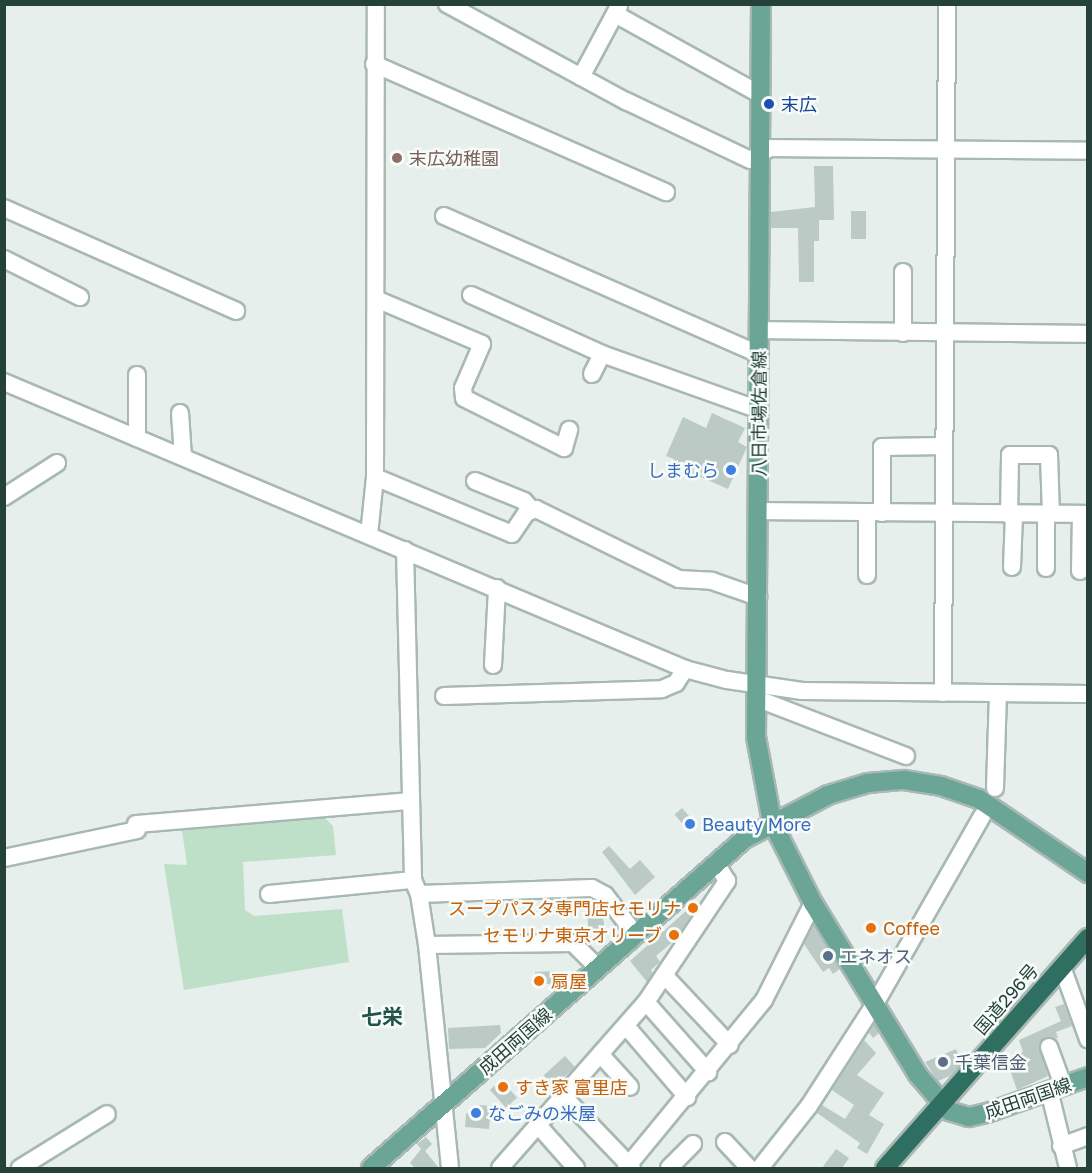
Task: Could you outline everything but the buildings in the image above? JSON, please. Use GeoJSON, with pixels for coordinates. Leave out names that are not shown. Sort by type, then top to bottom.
{"type":"FeatureCollection","features":[{"type":"Feature","properties":{"kind":"highway","name":"国道296号"},"geometry":{"type":"LineString","coordinates":[[885,1168],[1088,938]]}},
{"type":"Feature","properties":{"kind":"main road","name":"八日市場佐倉線"},"geometry":{"type":"LineString","coordinates":[[761,4],[757,682],[759,764],[772,822]]}},
{"type":"Feature","properties":{"kind":"main road","name":"成田両国線"},"geometry":{"type":"LineString","coordinates":[[371,1168],[716,863],[772,822],[828,795],[868,783],[904,780],[979,799],[1088,873]]}},
{"type":"Feature","properties":{"kind":"main road","name":"成田両国線"},"geometry":{"type":"LineString","coordinates":[[772,822],[813,903],[876,1002],[918,1076],[940,1104],[955,1114],[969,1117],[1088,1077]]}},
{"type":"Feature","properties":{"kind":"street"},"geometry":{"type":"LineString","coordinates":[[369,535],[375,477],[374,64],[376,4]]}},
{"type":"Feature","properties":{"kind":"street"},"geometry":{"type":"LineString","coordinates":[[447,4],[581,77],[750,160],[770,148],[1088,151]]}},
{"type":"Feature","properties":{"kind":"street"},"geometry":{"type":"LineString","coordinates":[[943,693],[943,334],[947,4]]}},
{"type":"Feature","properties":{"kind":"street"},"geometry":{"type":"LineString","coordinates":[[581,77],[617,9],[761,95]]}},
{"type":"Feature","properties":{"kind":"street"},"geometry":{"type":"LineString","coordinates":[[374,64],[666,192]]}},
{"type":"Feature","properties":{"kind":"street"},"geometry":{"type":"LineString","coordinates":[[4,208],[236,311]]}},
{"type":"Feature","properties":{"kind":"street"},"geometry":{"type":"LineString","coordinates":[[444,216],[759,354]]}},
{"type":"Feature","properties":{"kind":"street"},"geometry":{"type":"LineString","coordinates":[[4,260],[80,297]]}},
{"type":"Feature","properties":{"kind":"street"},"geometry":{"type":"LineString","coordinates":[[903,272],[903,333]]}},
{"type":"Feature","properties":{"kind":"street"},"geometry":{"type":"LineString","coordinates":[[471,295],[602,354],[759,410]]}},
{"type":"Feature","properties":{"kind":"street"},"geometry":{"type":"LineString","coordinates":[[376,299],[482,344],[464,388],[464,398],[564,448],[568,430]]}},
{"type":"Feature","properties":{"kind":"street"},"geometry":{"type":"LineString","coordinates":[[760,330],[1088,334]]}},
{"type":"Feature","properties":{"kind":"street"},"geometry":{"type":"LineString","coordinates":[[592,374],[602,354]]}},
{"type":"Feature","properties":{"kind":"street"},"geometry":{"type":"LineString","coordinates":[[137,375],[137,438]]}},
{"type":"Feature","properties":{"kind":"street"},"geometry":{"type":"LineString","coordinates":[[4,382],[685,669],[727,680],[757,682],[802,691],[1088,694]]}},
{"type":"Feature","properties":{"kind":"street"},"geometry":{"type":"LineString","coordinates":[[180,413],[183,457]]}},
{"type":"Feature","properties":{"kind":"street"},"geometry":{"type":"LineString","coordinates":[[867,576],[882,447],[944,446]]}},
{"type":"Feature","properties":{"kind":"street"},"geometry":{"type":"LineString","coordinates":[[1012,567],[1010,455],[1049,455],[1046,568]]}},
{"type":"Feature","properties":{"kind":"street"},"geometry":{"type":"LineString","coordinates":[[4,497],[57,463]]}},
{"type":"Feature","properties":{"kind":"street"},"geometry":{"type":"LineString","coordinates":[[375,477],[512,534],[530,508]]}},
{"type":"Feature","properties":{"kind":"street"},"geometry":{"type":"LineString","coordinates":[[475,481],[524,501],[530,508],[679,579],[712,581],[758,597]]}},
{"type":"Feature","properties":{"kind":"street"},"geometry":{"type":"LineString","coordinates":[[759,511],[944,515],[1084,514],[1080,572]]}},
{"type":"Feature","properties":{"kind":"street"},"geometry":{"type":"LineString","coordinates":[[405,550],[409,801],[416,887],[427,945],[446,1102],[450,1168]]}},
{"type":"Feature","properties":{"kind":"street"},"geometry":{"type":"LineString","coordinates":[[493,665],[497,588]]}},
{"type":"Feature","properties":{"kind":"street"},"geometry":{"type":"LineString","coordinates":[[444,696],[662,690],[676,683],[685,669]]}},
{"type":"Feature","properties":{"kind":"street"},"geometry":{"type":"LineString","coordinates":[[995,788],[998,693]]}},
{"type":"Feature","properties":{"kind":"street"},"geometry":{"type":"LineString","coordinates":[[766,702],[906,756]]}},
{"type":"Feature","properties":{"kind":"street"},"geometry":{"type":"LineString","coordinates":[[4,858],[136,827],[409,801]]}},
{"type":"Feature","properties":{"kind":"street"},"geometry":{"type":"LineString","coordinates":[[760,1168],[809,1107],[876,1002],[982,816]]}},
{"type":"Feature","properties":{"kind":"street"},"geometry":{"type":"LineString","coordinates":[[500,1168],[562,1095],[602,1055],[646,1002],[727,881],[716,863]]}},
{"type":"Feature","properties":{"kind":"street"},"geometry":{"type":"LineString","coordinates":[[269,894],[416,887],[592,888],[605,896],[636,935]]}},
{"type":"Feature","properties":{"kind":"street"},"geometry":{"type":"LineString","coordinates":[[562,1095],[629,1167],[730,1045],[764,1000],[813,903]]}},
{"type":"Feature","properties":{"kind":"street"},"geometry":{"type":"LineString","coordinates":[[427,945],[573,943],[598,968]]}},
{"type":"Feature","properties":{"kind":"street"},"geometry":{"type":"LineString","coordinates":[[1062,967],[1081,980]]}},
{"type":"Feature","properties":{"kind":"street"},"geometry":{"type":"LineString","coordinates":[[1062,967],[1088,1039]]}},
{"type":"Feature","properties":{"kind":"street"},"geometry":{"type":"LineString","coordinates":[[664,975],[730,1045]]}},
{"type":"Feature","properties":{"kind":"street"},"geometry":{"type":"LineString","coordinates":[[646,1002],[708,1072]]}},
{"type":"Feature","properties":{"kind":"street"},"geometry":{"type":"LineString","coordinates":[[626,1026],[687,1097]]}},
{"type":"Feature","properties":{"kind":"street"},"geometry":{"type":"LineString","coordinates":[[1049,1047],[1056,1088],[1060,1146],[1068,1168]]}},
{"type":"Feature","properties":{"kind":"street"},"geometry":{"type":"LineString","coordinates":[[602,1055],[630,1087]]}},
{"type":"Feature","properties":{"kind":"street"},"geometry":{"type":"LineString","coordinates":[[20,1168],[107,1114]]}},
{"type":"Feature","properties":{"kind":"street"},"geometry":{"type":"LineString","coordinates":[[537,1124],[576,1168]]}},
{"type":"Feature","properties":{"kind":"street"},"geometry":{"type":"LineString","coordinates":[[1060,1146],[1088,1136]]}},
{"type":"Feature","properties":{"kind":"street"},"geometry":{"type":"LineString","coordinates":[[726,1142],[749,1168]]}},
{"type":"Feature","properties":{"kind":"street"},"geometry":{"type":"LineString","coordinates":[[669,1168],[693,1144]]}},
{"type":"Feature","properties":{"kind":"green space"},"geometry":{"type":"Polygon","coordinates":[[[317,810],[333,826],[336,855],[243,862],[245,910],[254,916],[342,909],[349,962],[184,990],[164,864],[187,865],[181,824],[317,810]]]}},
{"type":"Feature","properties":{"kind":"place","name":"末広"},"geometry":{"type":"Point","coordinates":[769,104]}},
{"type":"Feature","properties":{"kind":"place","name":"末広幼稚園"},"geometry":{"type":"Point","coordinates":[397,158]}},
{"type":"Feature","properties":{"kind":"place","name":"しまむら"},"geometry":{"type":"Point","coordinates":[731,470]}},
{"type":"Feature","properties":{"kind":"place","name":"Beauty More"},"geometry":{"type":"Point","coordinates":[690,824]}},
{"type":"Feature","properties":{"kind":"place","name":"スープパスタ専門店セモリナ"},"geometry":{"type":"Point","coordinates":[693,908]}},
{"type":"Feature","properties":{"kind":"place","name":"Coffee"},"geometry":{"type":"Point","coordinates":[871,928]}},
{"type":"Feature","properties":{"kind":"place","name":"セモリナ東京オリーブ"},"geometry":{"type":"Point","coordinates":[674,935]}},
{"type":"Feature","properties":{"kind":"place","name":"エネオス"},"geometry":{"type":"Point","coordinates":[828,956]}},
{"type":"Feature","properties":{"kind":"place","name":"扇屋"},"geometry":{"type":"Point","coordinates":[539,981]}},
{"type":"Feature","properties":{"kind":"place","name":"千葉信金"},"geometry":{"type":"Point","coordinates":[943,1062]}},
{"type":"Feature","properties":{"kind":"place","name":"すき家 富里店"},"geometry":{"type":"Point","coordinates":[503,1087]}},
{"type":"Feature","properties":{"kind":"place","name":"なごみの米屋"},"geometry":{"type":"Point","coordinates":[476,1113]}},
{"type":"Feature","properties":{"kind":"district","name":"七栄"},"geometry":{"type":"Point","coordinates":[382,1016]}}]}
